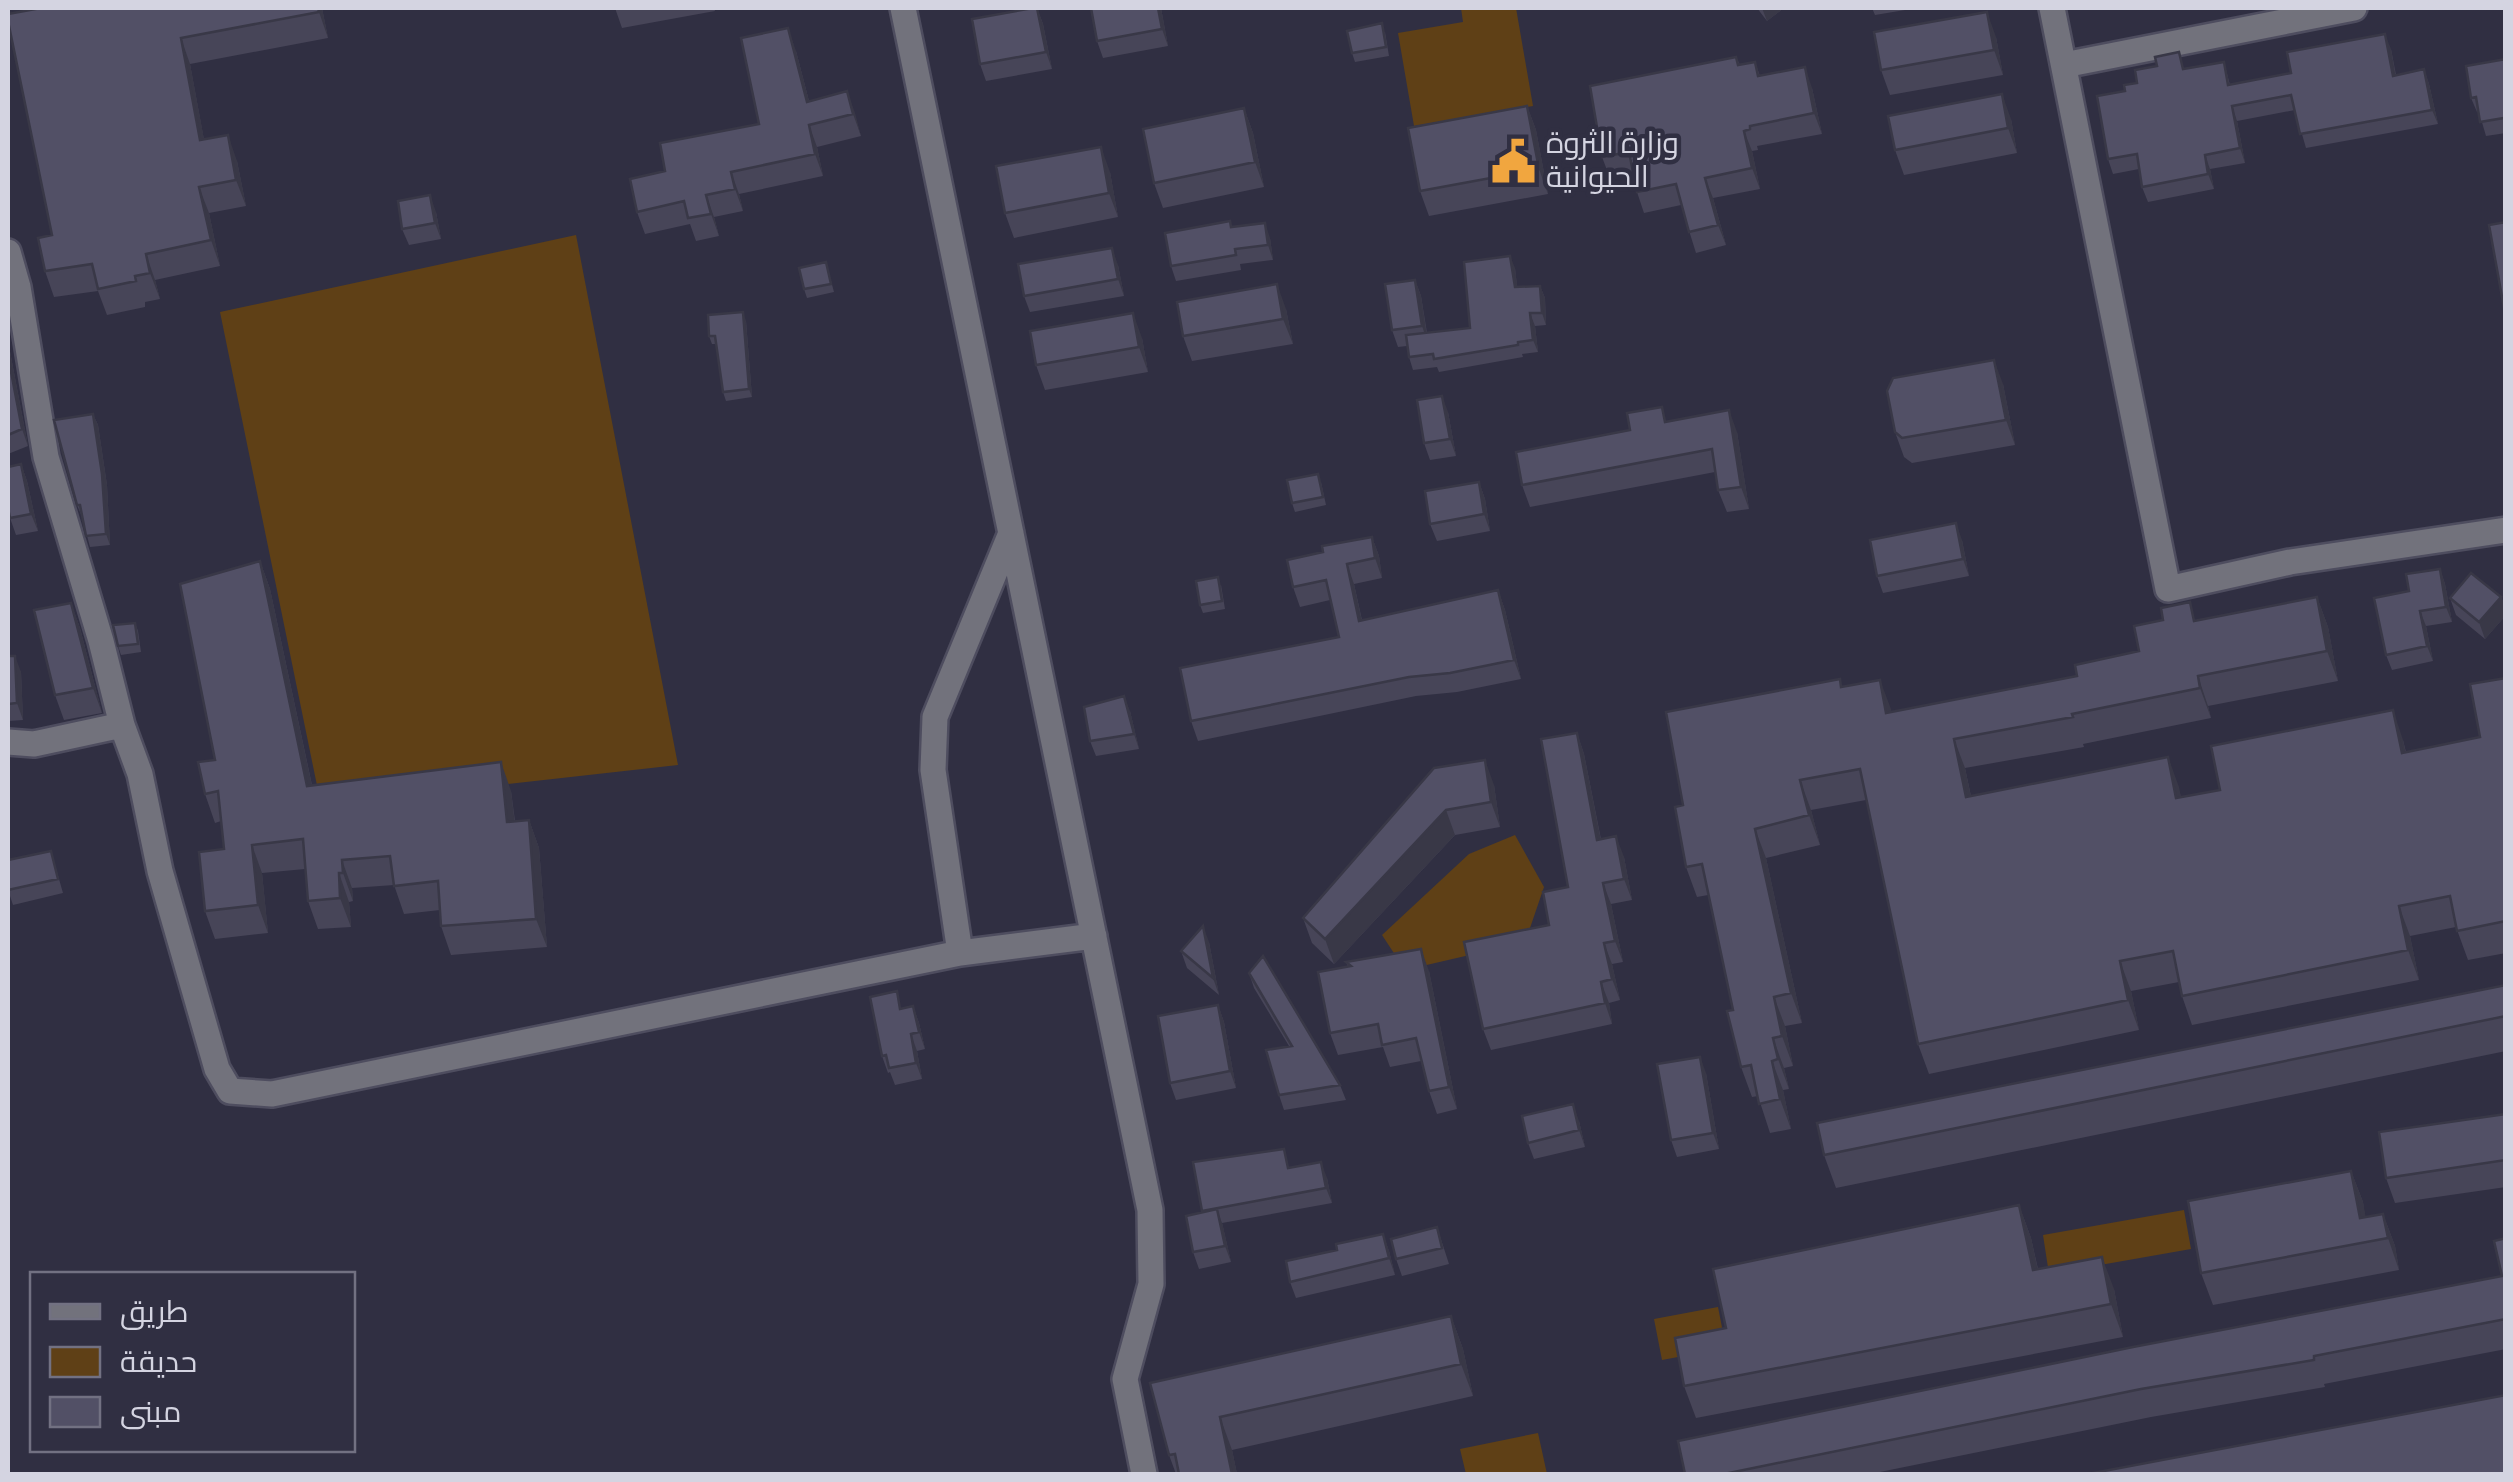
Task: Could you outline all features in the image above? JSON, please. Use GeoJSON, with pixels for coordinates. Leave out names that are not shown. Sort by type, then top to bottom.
{"type":"FeatureCollection","features":[{"type":"Feature","properties":{"kind":"street"},"geometry":{"type":"LineString","coordinates":[[903,8],[1150,1210],[1151,1284],[1126,1379],[1144,1474]]}},
{"type":"Feature","properties":{"kind":"street"},"geometry":{"type":"LineString","coordinates":[[2052,8],[2168,589],[2290,562],[2506,530]]}},
{"type":"Feature","properties":{"kind":"street"},"geometry":{"type":"LineString","coordinates":[[2064,65],[2354,8]]}},
{"type":"Feature","properties":{"kind":"street"},"geometry":{"type":"LineString","coordinates":[[8,252],[18,287],[46,457],[122,725],[140,774],[160,871],[217,1068],[230,1091],[272,1094],[960,952],[1094,936]]}},
{"type":"Feature","properties":{"kind":"street"},"geometry":{"type":"LineString","coordinates":[[20,466],[46,457]]}},
{"type":"Feature","properties":{"kind":"street"},"geometry":{"type":"LineString","coordinates":[[960,952],[932,770],[935,717],[1011,533]]}},
{"type":"Feature","properties":{"kind":"street"},"geometry":{"type":"LineString","coordinates":[[8,742],[34,744],[122,725]]}},
{"type":"Feature","properties":{"kind":"green space"},"geometry":{"type":"Polygon","coordinates":[[[1461,8],[1516,8],[1533,106],[1414,126],[1398,33],[1463,22],[1461,8]]]}},
{"type":"Feature","properties":{"kind":"green space"},"geometry":{"type":"Polygon","coordinates":[[[576,235],[678,765],[321,805],[220,312],[576,235]]]}},
{"type":"Feature","properties":{"kind":"green space"},"geometry":{"type":"Polygon","coordinates":[[[1515,835],[1544,887],[1530,928],[1474,954],[1405,970],[1382,935],[1469,854],[1515,835]]]}},
{"type":"Feature","properties":{"kind":"green space"},"geometry":{"type":"Polygon","coordinates":[[[2184,1210],[2191,1249],[2049,1274],[2043,1235],[2184,1210]]]}},
{"type":"Feature","properties":{"kind":"green space"},"geometry":{"type":"Polygon","coordinates":[[[1718,1307],[1726,1348],[1662,1360],[1654,1319],[1718,1307]]]}},
{"type":"Feature","properties":{"kind":"green space"},"geometry":{"type":"Polygon","coordinates":[[[1538,1433],[1547,1474],[1466,1474],[1460,1449],[1538,1433]]]}},
{"type":"Feature","properties":{"kind":"building"},"geometry":{"type":"Polygon","coordinates":[[[41,8],[318,8],[319,12],[181,38],[200,140],[228,135],[236,180],[199,187],[211,240],[146,254],[150,273],[135,276],[136,281],[98,289],[92,264],[45,271],[38,238],[52,235],[8,21],[8,14],[41,8]]]}},
{"type":"Feature","properties":{"kind":"building"},"geometry":{"type":"Polygon","coordinates":[[[1037,8],[1046,52],[980,64],[972,19],[1037,8]]]}},
{"type":"Feature","properties":{"kind":"building"},"geometry":{"type":"Polygon","coordinates":[[[1091,8],[1158,8],[1162,29],[1097,41],[1091,8]]]}},
{"type":"Feature","properties":{"kind":"building"},"geometry":{"type":"Polygon","coordinates":[[[1987,12],[1994,50],[1881,70],[1874,32],[1987,12]]]}},
{"type":"Feature","properties":{"kind":"building"},"geometry":{"type":"Polygon","coordinates":[[[1382,23],[1386,47],[1352,53],[1347,31],[1382,23]]]}},
{"type":"Feature","properties":{"kind":"building"},"geometry":{"type":"Polygon","coordinates":[[[788,28],[807,102],[847,91],[853,114],[809,125],[815,154],[731,172],[735,189],[706,195],[711,214],[688,218],[684,201],[637,212],[630,179],[665,171],[660,143],[759,124],[741,38],[788,28]]]}},
{"type":"Feature","properties":{"kind":"building"},"geometry":{"type":"Polygon","coordinates":[[[2385,34],[2393,76],[2424,69],[2432,110],[2300,134],[2291,95],[2232,106],[2240,148],[2205,155],[2208,174],[2142,187],[2137,154],[2108,159],[2097,96],[2125,91],[2124,85],[2137,83],[2135,70],[2157,66],[2155,57],[2179,52],[2183,69],[2224,62],[2228,85],[2291,73],[2287,52],[2385,34]]]}},
{"type":"Feature","properties":{"kind":"building"},"geometry":{"type":"Polygon","coordinates":[[[1736,57],[1738,65],[1755,62],[1758,76],[1805,67],[1814,113],[1750,126],[1744,131],[1752,168],[1705,178],[1718,225],[1689,232],[1676,184],[1637,192],[1629,152],[1602,157],[1590,86],[1736,57]]]}},
{"type":"Feature","properties":{"kind":"building"},"geometry":{"type":"Polygon","coordinates":[[[2506,59],[2506,124],[2504,118],[2480,122],[2466,66],[2506,59]]]}},
{"type":"Feature","properties":{"kind":"building"},"geometry":{"type":"Polygon","coordinates":[[[2002,94],[2008,128],[1895,150],[1888,116],[2002,94]]]}},
{"type":"Feature","properties":{"kind":"building"},"geometry":{"type":"Polygon","coordinates":[[[1527,106],[1539,169],[1420,191],[1408,128],[1527,106]]]}},
{"type":"Feature","properties":{"kind":"building"},"geometry":{"type":"Polygon","coordinates":[[[1244,108],[1255,162],[1154,183],[1143,129],[1244,108]]]}},
{"type":"Feature","properties":{"kind":"building"},"geometry":{"type":"Polygon","coordinates":[[[1101,147],[1109,193],[1005,213],[996,166],[1101,147]]]}},
{"type":"Feature","properties":{"kind":"building"},"geometry":{"type":"Polygon","coordinates":[[[430,195],[435,223],[402,229],[398,201],[430,195]]]}},
{"type":"Feature","properties":{"kind":"building"},"geometry":{"type":"Polygon","coordinates":[[[1230,221],[1231,227],[1265,223],[1268,245],[1235,249],[1236,255],[1171,266],[1165,233],[1230,221]]]}},
{"type":"Feature","properties":{"kind":"building"},"geometry":{"type":"Polygon","coordinates":[[[2506,222],[2506,307],[2504,308],[2489,225],[2506,222]]]}},
{"type":"Feature","properties":{"kind":"building"},"geometry":{"type":"Polygon","coordinates":[[[1112,248],[1118,279],[1024,296],[1018,264],[1112,248]]]}},
{"type":"Feature","properties":{"kind":"building"},"geometry":{"type":"Polygon","coordinates":[[[1510,256],[1515,287],[1540,286],[1542,313],[1530,313],[1533,340],[1434,359],[1433,354],[1409,357],[1406,335],[1470,328],[1464,262],[1510,256]]]}},
{"type":"Feature","properties":{"kind":"building"},"geometry":{"type":"Polygon","coordinates":[[[826,262],[831,284],[804,289],[799,268],[826,262]]]}},
{"type":"Feature","properties":{"kind":"building"},"geometry":{"type":"Polygon","coordinates":[[[1415,280],[1422,326],[1392,330],[1385,284],[1415,280]]]}},
{"type":"Feature","properties":{"kind":"building"},"geometry":{"type":"Polygon","coordinates":[[[1277,284],[1283,319],[1183,336],[1177,302],[1277,284]]]}},
{"type":"Feature","properties":{"kind":"building"},"geometry":{"type":"Polygon","coordinates":[[[743,312],[749,389],[723,392],[715,336],[709,336],[708,315],[743,312]]]}},
{"type":"Feature","properties":{"kind":"building"},"geometry":{"type":"Polygon","coordinates":[[[1133,313],[1139,347],[1036,365],[1030,331],[1133,313]]]}},
{"type":"Feature","properties":{"kind":"building"},"geometry":{"type":"Polygon","coordinates":[[[8,356],[22,429],[8,435],[8,356]]]}},
{"type":"Feature","properties":{"kind":"building"},"geometry":{"type":"Polygon","coordinates":[[[1994,360],[2006,420],[1902,438],[1895,432],[1887,391],[1893,378],[1994,360]]]}},
{"type":"Feature","properties":{"kind":"building"},"geometry":{"type":"Polygon","coordinates":[[[1442,396],[1450,439],[1424,443],[1417,400],[1442,396]]]}},
{"type":"Feature","properties":{"kind":"building"},"geometry":{"type":"Polygon","coordinates":[[[1662,407],[1665,422],[1729,410],[1741,487],[1718,490],[1712,449],[1522,485],[1516,452],[1630,430],[1627,413],[1662,407]]]}},
{"type":"Feature","properties":{"kind":"building"},"geometry":{"type":"Polygon","coordinates":[[[93,414],[106,534],[86,536],[54,420],[93,414]]]}},
{"type":"Feature","properties":{"kind":"building"},"geometry":{"type":"Polygon","coordinates":[[[21,464],[31,514],[10,518],[8,467],[21,464]]]}},
{"type":"Feature","properties":{"kind":"building"},"geometry":{"type":"Polygon","coordinates":[[[1318,474],[1323,497],[1292,503],[1287,480],[1318,474]]]}},
{"type":"Feature","properties":{"kind":"building"},"geometry":{"type":"Polygon","coordinates":[[[1479,482],[1484,514],[1430,524],[1425,491],[1479,482]]]}},
{"type":"Feature","properties":{"kind":"building"},"geometry":{"type":"Polygon","coordinates":[[[1956,523],[1963,559],[1877,576],[1870,540],[1956,523]]]}},
{"type":"Feature","properties":{"kind":"building"},"geometry":{"type":"Polygon","coordinates":[[[1372,537],[1375,558],[1347,564],[1359,621],[1498,590],[1514,660],[1191,721],[1180,668],[1339,637],[1326,580],[1293,587],[1287,560],[1323,552],[1322,546],[1372,537]]]}},
{"type":"Feature","properties":{"kind":"building"},"geometry":{"type":"Polygon","coordinates":[[[260,561],[307,786],[501,762],[507,822],[529,820],[536,919],[441,926],[438,881],[394,886],[390,856],[342,860],[340,898],[308,901],[303,839],[252,845],[258,905],[205,911],[199,852],[224,849],[218,791],[205,794],[198,762],[215,760],[180,584],[260,561]]]}},
{"type":"Feature","properties":{"kind":"building"},"geometry":{"type":"Polygon","coordinates":[[[2440,569],[2446,607],[2420,611],[2427,646],[2386,655],[2374,598],[2409,591],[2406,574],[2440,569]]]}},
{"type":"Feature","properties":{"kind":"building"},"geometry":{"type":"Polygon","coordinates":[[[2471,573],[2501,597],[2479,622],[2450,598],[2471,573]]]}},
{"type":"Feature","properties":{"kind":"building"},"geometry":{"type":"Polygon","coordinates":[[[1218,577],[1222,601],[1200,605],[1196,581],[1218,577]]]}},
{"type":"Feature","properties":{"kind":"building"},"geometry":{"type":"Polygon","coordinates":[[[2317,597],[2327,651],[2198,676],[2200,688],[1954,739],[1966,797],[2168,757],[2176,798],[2220,790],[2211,746],[2393,710],[2402,753],[2480,737],[2470,684],[2506,678],[2506,921],[2457,931],[2450,896],[2399,906],[2408,950],[2182,996],[2173,951],[2120,961],[2128,1000],[1918,1044],[1860,769],[1800,780],[1809,815],[1755,829],[1791,993],[1774,997],[1782,1036],[1773,1038],[1778,1059],[1772,1061],[1780,1099],[1759,1104],[1751,1065],[1741,1067],[1727,1011],[1733,1010],[1702,864],[1686,867],[1675,807],[1683,805],[1666,712],[1840,679],[1841,687],[1880,680],[1886,713],[2077,676],[2075,665],[2139,651],[2134,626],[2163,620],[2161,608],[2190,602],[2194,621],[2317,597]]]}},
{"type":"Feature","properties":{"kind":"building"},"geometry":{"type":"Polygon","coordinates":[[[71,603],[93,688],[55,695],[34,610],[71,603]]]}},
{"type":"Feature","properties":{"kind":"building"},"geometry":{"type":"Polygon","coordinates":[[[135,623],[138,644],[118,646],[113,625],[135,623]]]}},
{"type":"Feature","properties":{"kind":"building"},"geometry":{"type":"Polygon","coordinates":[[[8,656],[15,656],[17,703],[8,704],[8,656]]]}},
{"type":"Feature","properties":{"kind":"building"},"geometry":{"type":"Polygon","coordinates":[[[1124,696],[1134,734],[1090,741],[1084,707],[1124,696]]]}},
{"type":"Feature","properties":{"kind":"building"},"geometry":{"type":"Polygon","coordinates":[[[1577,733],[1597,840],[1616,836],[1624,879],[1603,883],[1615,941],[1604,943],[1612,979],[1601,982],[1605,1003],[1483,1029],[1464,942],[1549,925],[1543,892],[1568,887],[1541,739],[1577,733]]]}},
{"type":"Feature","properties":{"kind":"building"},"geometry":{"type":"Polygon","coordinates":[[[1485,760],[1491,802],[1446,810],[1325,939],[1303,918],[1434,768],[1485,760]]]}},
{"type":"Feature","properties":{"kind":"building"},"geometry":{"type":"Polygon","coordinates":[[[51,851],[58,879],[8,890],[8,860],[51,851]]]}},
{"type":"Feature","properties":{"kind":"building"},"geometry":{"type":"Polygon","coordinates":[[[1203,926],[1213,978],[1181,951],[1203,926]]]}},
{"type":"Feature","properties":{"kind":"building"},"geometry":{"type":"Polygon","coordinates":[[[1421,949],[1449,1087],[1429,1091],[1416,1038],[1382,1045],[1378,1024],[1330,1033],[1318,972],[1351,966],[1346,962],[1421,949]]]}},
{"type":"Feature","properties":{"kind":"building"},"geometry":{"type":"Polygon","coordinates":[[[1263,956],[1340,1085],[1279,1095],[1266,1050],[1292,1046],[1249,973],[1263,956]]]}},
{"type":"Feature","properties":{"kind":"building"},"geometry":{"type":"Polygon","coordinates":[[[2506,985],[2506,1016],[1824,1155],[1817,1123],[2506,985]]]}},
{"type":"Feature","properties":{"kind":"building"},"geometry":{"type":"Polygon","coordinates":[[[897,991],[900,1009],[913,1006],[919,1032],[911,1034],[916,1063],[889,1068],[886,1055],[882,1056],[870,997],[897,991]]]}},
{"type":"Feature","properties":{"kind":"building"},"geometry":{"type":"Polygon","coordinates":[[[1218,1005],[1230,1071],[1170,1083],[1158,1016],[1218,1005]]]}},
{"type":"Feature","properties":{"kind":"building"},"geometry":{"type":"Polygon","coordinates":[[[1700,1057],[1713,1133],[1671,1140],[1657,1064],[1700,1057]]]}},
{"type":"Feature","properties":{"kind":"building"},"geometry":{"type":"Polygon","coordinates":[[[1573,1104],[1579,1130],[1528,1143],[1522,1116],[1573,1104]]]}},
{"type":"Feature","properties":{"kind":"building"},"geometry":{"type":"Polygon","coordinates":[[[2506,1114],[2506,1160],[2386,1178],[2379,1132],[2506,1114]]]}},
{"type":"Feature","properties":{"kind":"building"},"geometry":{"type":"Polygon","coordinates":[[[1284,1149],[1288,1168],[1321,1162],[1326,1188],[1202,1211],[1193,1162],[1284,1149]]]}},
{"type":"Feature","properties":{"kind":"building"},"geometry":{"type":"Polygon","coordinates":[[[2351,1171],[2360,1218],[2383,1214],[2388,1238],[2201,1273],[2188,1201],[2351,1171]]]}},
{"type":"Feature","properties":{"kind":"building"},"geometry":{"type":"Polygon","coordinates":[[[2019,1205],[2033,1270],[2102,1257],[2111,1304],[1684,1386],[1675,1338],[1726,1328],[1713,1269],[2019,1205]]]}},
{"type":"Feature","properties":{"kind":"building"},"geometry":{"type":"Polygon","coordinates":[[[1217,1209],[1225,1246],[1193,1252],[1186,1216],[1217,1209]]]}},
{"type":"Feature","properties":{"kind":"building"},"geometry":{"type":"Polygon","coordinates":[[[1437,1227],[1442,1248],[1396,1259],[1391,1239],[1437,1227]]]}},
{"type":"Feature","properties":{"kind":"building"},"geometry":{"type":"Polygon","coordinates":[[[1383,1234],[1389,1258],[1290,1282],[1286,1261],[1337,1250],[1336,1244],[1383,1234]]]}},
{"type":"Feature","properties":{"kind":"building"},"geometry":{"type":"Polygon","coordinates":[[[2506,1238],[2506,1319],[1724,1474],[1685,1474],[1678,1441],[2502,1276],[2494,1241],[2506,1238]]]}},
{"type":"Feature","properties":{"kind":"building"},"geometry":{"type":"Polygon","coordinates":[[[1451,1316],[1461,1364],[1220,1417],[1232,1474],[1179,1474],[1175,1454],[1169,1455],[1150,1383],[1451,1316]]]}},
{"type":"Feature","properties":{"kind":"building"},"geometry":{"type":"Polygon","coordinates":[[[2506,1395],[2506,1474],[2088,1474],[2506,1395]]]}},
{"type":"Feature","properties":{"kind":"place","name":"وزارة الثروة الحيوانية"},"geometry":{"type":"Point","coordinates":[1513,162]}}]}
